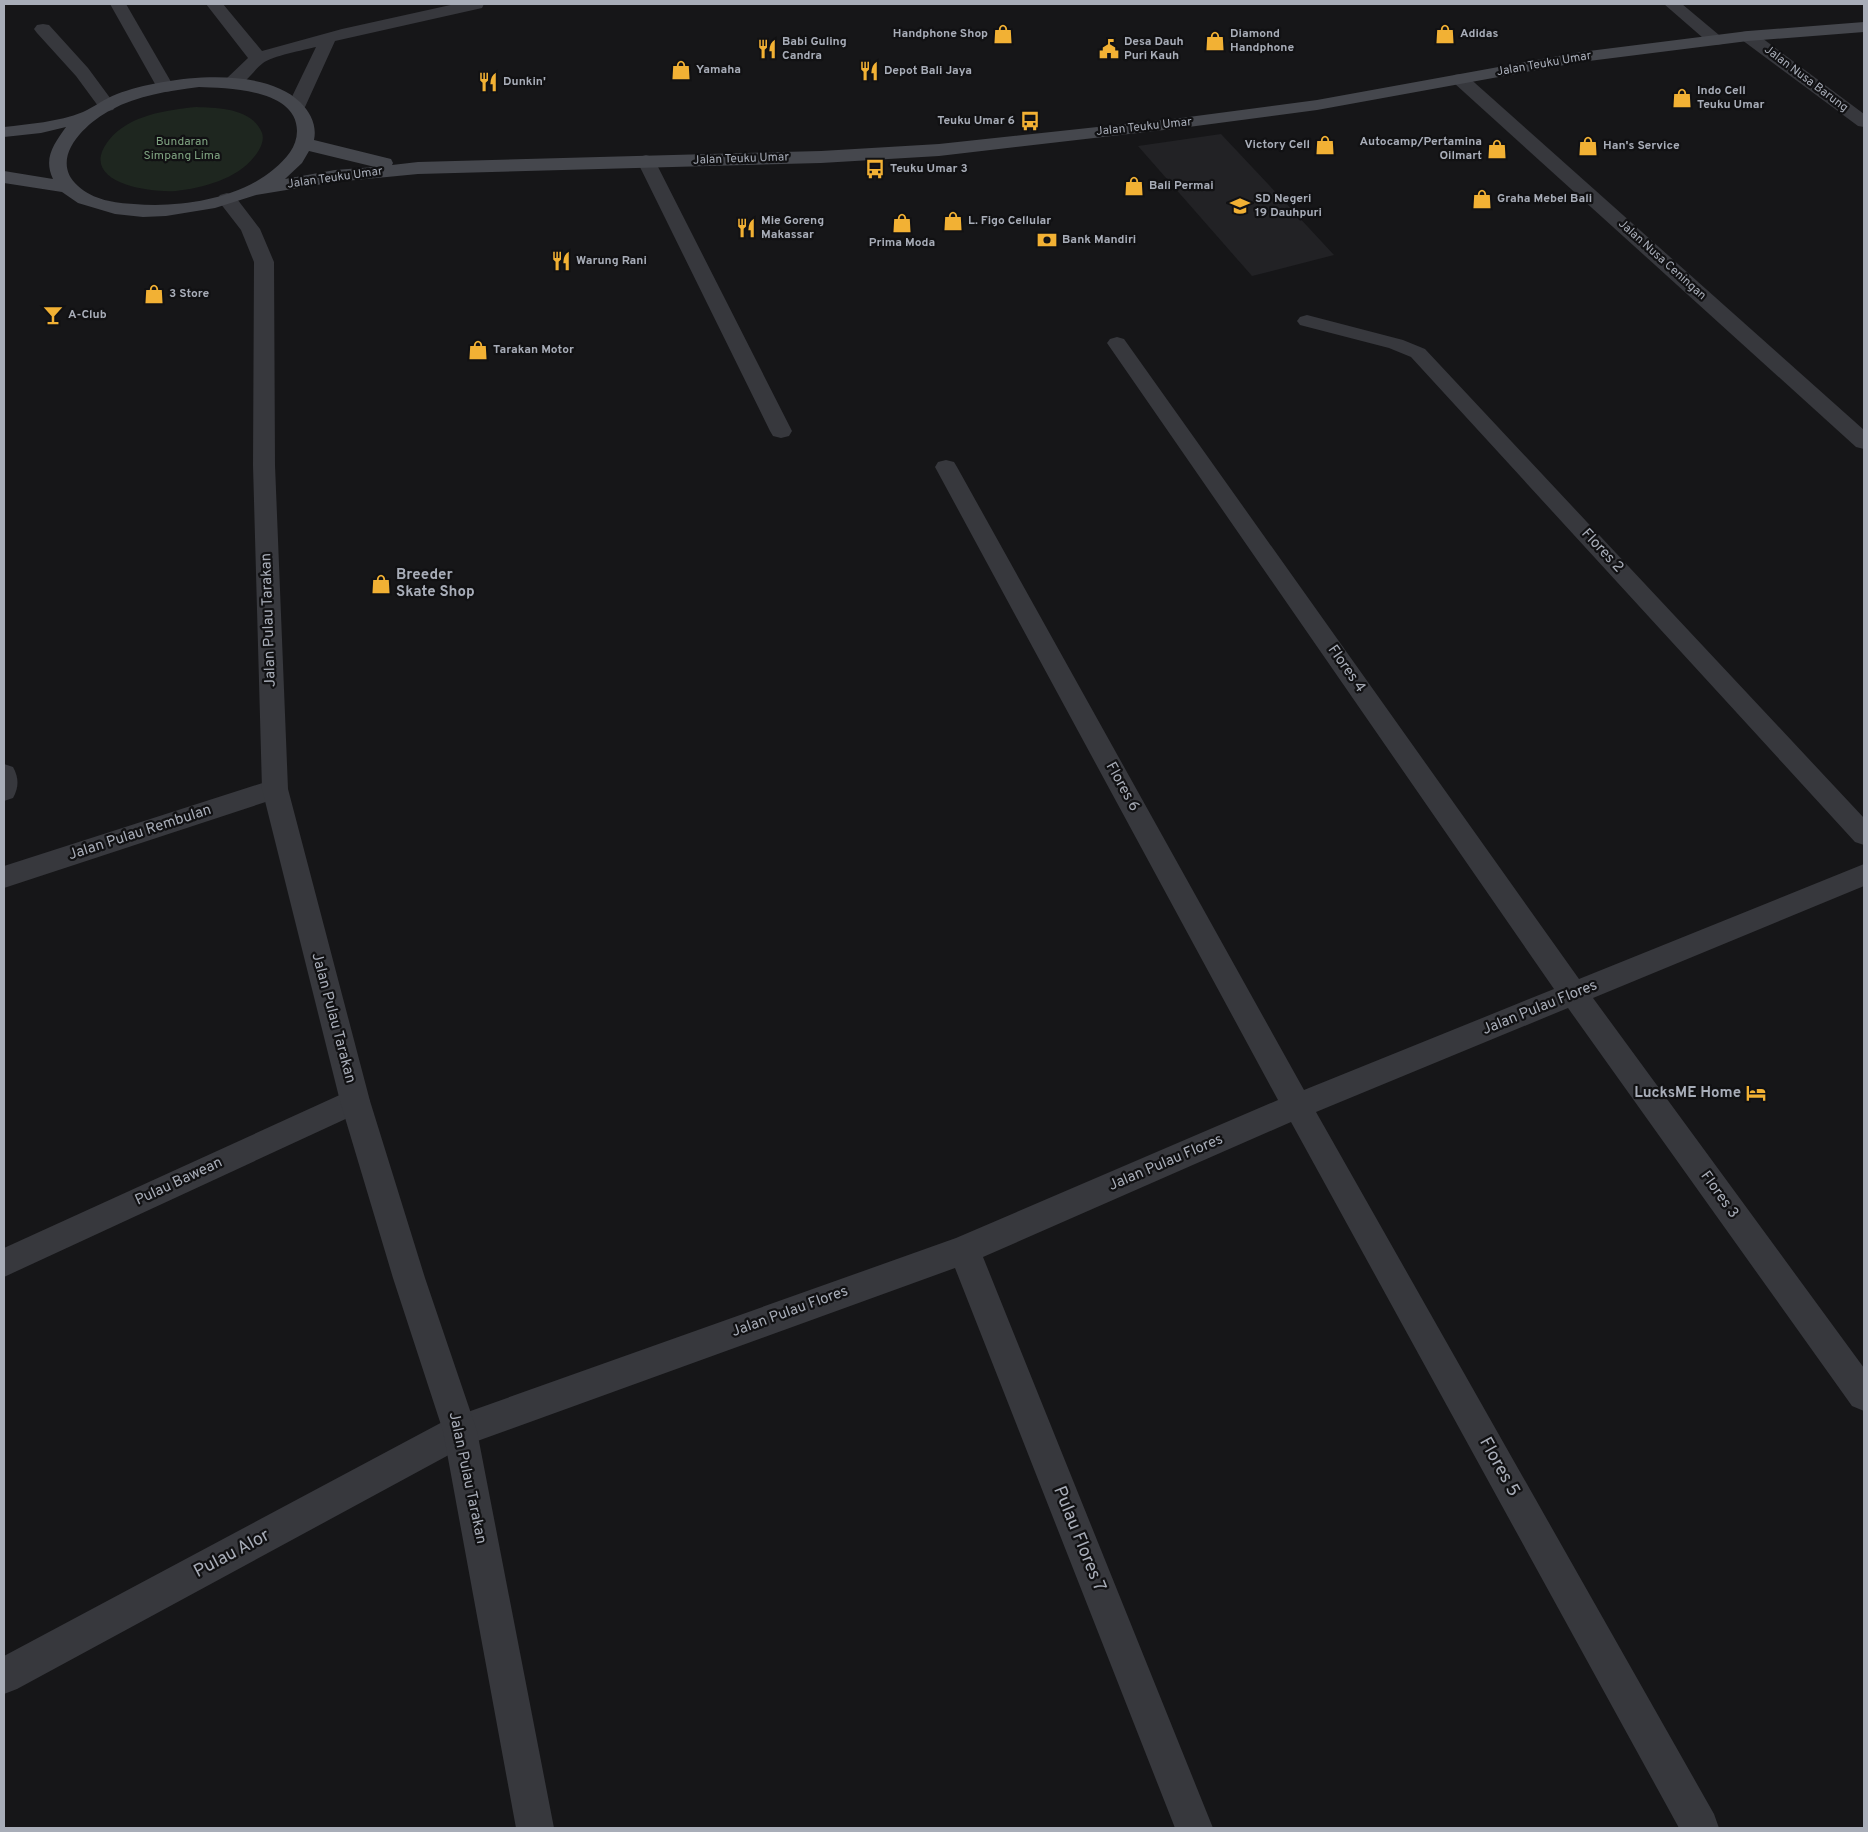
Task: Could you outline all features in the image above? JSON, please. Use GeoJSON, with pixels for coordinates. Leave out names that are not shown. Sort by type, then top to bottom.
{"type":"FeatureCollection","features":[{"type":"Feature","properties":{"kind":"main road","name":"Jalan Teuku Umar"},"geometry":{"type":"LineString","coordinates":[[239,195],[335,176],[418,168],[820,156],[939,150],[1180,124],[1317,105],[1581,57],[1748,36],[1864,27]]}},
{"type":"Feature","properties":{"kind":"main road"},"geometry":{"type":"LineString","coordinates":[[4,132],[41,128],[99,110],[125,98],[165,87],[199,82],[232,83],[259,88],[280,96],[296,107],[303,118],[306,130],[304,143],[294,160],[276,176],[239,195],[189,208],[165,211],[134,211],[107,206],[85,198],[68,187],[4,177]]}},
{"type":"Feature","properties":{"kind":"main road"},"geometry":{"type":"LineString","coordinates":[[68,187],[58,170],[59,152],[70,133],[99,110]]}},
{"type":"Feature","properties":{"kind":"main road","name":"Jalan Teuku Umar"},"geometry":{"type":"LineString","coordinates":[[304,143],[336,153],[418,168]]}},
{"type":"Feature","properties":{"kind":"street"},"geometry":{"type":"LineString","coordinates":[[118,4],[165,87]]}},
{"type":"Feature","properties":{"kind":"street"},"geometry":{"type":"LineString","coordinates":[[214,4],[258,58]]}},
{"type":"Feature","properties":{"kind":"street"},"geometry":{"type":"LineString","coordinates":[[1672,4],[1716,40]]}},
{"type":"Feature","properties":{"kind":"street"},"geometry":{"type":"LineString","coordinates":[[232,83],[258,58],[328,38],[465,5]]}},
{"type":"Feature","properties":{"kind":"street"},"geometry":{"type":"LineString","coordinates":[[43,29],[82,72],[99,110]]}},
{"type":"Feature","properties":{"kind":"street","name":"Jalan Nusa Barung"},"geometry":{"type":"LineString","coordinates":[[1748,36],[1864,122]]}},
{"type":"Feature","properties":{"kind":"street"},"geometry":{"type":"LineString","coordinates":[[296,107],[319,61],[328,38]]}},
{"type":"Feature","properties":{"kind":"street","name":"Jalan Nusa Ceningan"},"geometry":{"type":"LineString","coordinates":[[1460,79],[1864,442]]}},
{"type":"Feature","properties":{"kind":"street"},"geometry":{"type":"LineString","coordinates":[[646,161],[781,431]]}},
{"type":"Feature","properties":{"kind":"street","name":"Jalan Pulau Tarakan"},"geometry":{"type":"LineString","coordinates":[[239,195],[250,229],[264,262],[264,465],[275,789],[355,1101],[408,1278],[460,1431],[535,1828]]}},
{"type":"Feature","properties":{"kind":"street","name":"Flores 2"},"geometry":{"type":"LineString","coordinates":[[1307,321],[1396,344],[1418,354],[1424,359],[1864,835]]}},
{"type":"Feature","properties":{"kind":"street","name":"Flores 4"},"geometry":{"type":"LineString","coordinates":[[1117,343],[1574,994]]}},
{"type":"Feature","properties":{"kind":"street","name":"Flores 6"},"geometry":{"type":"LineString","coordinates":[[946,467],[1297,1106]]}},
{"type":"Feature","properties":{"kind":"street"},"geometry":{"type":"LineString","coordinates":[[4,774],[4,791]]}},
{"type":"Feature","properties":{"kind":"street","name":"Jalan Pulau Rembulan"},"geometry":{"type":"LineString","coordinates":[[4,877],[275,789]]}},
{"type":"Feature","properties":{"kind":"street","name":"Jalan Pulau Flores"},"geometry":{"type":"LineString","coordinates":[[460,1431],[964,1250],[1297,1106],[1864,875]]}},
{"type":"Feature","properties":{"kind":"street","name":"Flores 3"},"geometry":{"type":"LineString","coordinates":[[1574,994],[1864,1395]]}},
{"type":"Feature","properties":{"kind":"street","name":"Pulau Bawean"},"geometry":{"type":"LineString","coordinates":[[4,1263],[355,1101]]}},
{"type":"Feature","properties":{"kind":"street","name":"Flores 5"},"geometry":{"type":"LineString","coordinates":[[1297,1106],[1700,1828]]}},
{"type":"Feature","properties":{"kind":"street","name":"Pulau Flores 7"},"geometry":{"type":"LineString","coordinates":[[964,1250],[1194,1828]]}},
{"type":"Feature","properties":{"kind":"street","name":"Pulau Alor"},"geometry":{"type":"LineString","coordinates":[[4,1676],[460,1431]]}},
{"type":"Feature","properties":{"kind":"shaded area","name":"SD Negeri 19 Dauhpuri"},"geometry":{"type":"Polygon","coordinates":[[[1221,134],[1334,255],[1252,276],[1138,146],[1221,134]]]}},
{"type":"Feature","properties":{"kind":"green space","name":"Bundaran Simpang Lima"},"geometry":{"type":"Polygon","coordinates":[[[196,107],[234,111],[243,114],[257,125],[263,136],[262,143],[256,155],[247,165],[229,177],[208,185],[176,191],[149,190],[134,187],[108,175],[102,166],[101,154],[109,140],[117,132],[138,119],[149,115],[196,107]]]}},
{"type":"Feature","properties":{"kind":"place","name":"Handphone Shop"},"geometry":{"type":"Point","coordinates":[1003,34]}},
{"type":"Feature","properties":{"kind":"place","name":"Adidas"},"geometry":{"type":"Point","coordinates":[1445,34]}},
{"type":"Feature","properties":{"kind":"place","name":"Diamond Handphone"},"geometry":{"type":"Point","coordinates":[1215,41]}},
{"type":"Feature","properties":{"kind":"place","name":"Babi Guling Candra"},"geometry":{"type":"Point","coordinates":[767,49]}},
{"type":"Feature","properties":{"kind":"place","name":"Desa Dauh Puri Kauh"},"geometry":{"type":"Point","coordinates":[1109,49]}},
{"type":"Feature","properties":{"kind":"place","name":"Yamaha"},"geometry":{"type":"Point","coordinates":[681,70]}},
{"type":"Feature","properties":{"kind":"place","name":"Depot Bali Jaya"},"geometry":{"type":"Point","coordinates":[869,71]}},
{"type":"Feature","properties":{"kind":"place","name":"Dunkin'"},"geometry":{"type":"Point","coordinates":[488,82]}},
{"type":"Feature","properties":{"kind":"place","name":"Indo Cell Teuku Umar"},"geometry":{"type":"Point","coordinates":[1682,98]}},
{"type":"Feature","properties":{"kind":"place","name":"Teuku Umar 6"},"geometry":{"type":"Point","coordinates":[1030,121]}},
{"type":"Feature","properties":{"kind":"place","name":"Victory Cell"},"geometry":{"type":"Point","coordinates":[1325,145]}},
{"type":"Feature","properties":{"kind":"place","name":"Han's Service"},"geometry":{"type":"Point","coordinates":[1588,146]}},
{"type":"Feature","properties":{"kind":"place","name":"Autocamp/Pertamina Oilmart"},"geometry":{"type":"Point","coordinates":[1497,149]}},
{"type":"Feature","properties":{"kind":"place","name":"Teuku Umar 3"},"geometry":{"type":"Point","coordinates":[875,169]}},
{"type":"Feature","properties":{"kind":"place","name":"Bali Permai"},"geometry":{"type":"Point","coordinates":[1134,186]}},
{"type":"Feature","properties":{"kind":"place","name":"Graha Mebel Bali"},"geometry":{"type":"Point","coordinates":[1482,199]}},
{"type":"Feature","properties":{"kind":"place","name":"SD Negeri 19 Dauhpuri"},"geometry":{"type":"Point","coordinates":[1240,206]}},
{"type":"Feature","properties":{"kind":"place","name":"L. Figo Cellular"},"geometry":{"type":"Point","coordinates":[953,221]}},
{"type":"Feature","properties":{"kind":"place","name":"Prima Moda"},"geometry":{"type":"Point","coordinates":[902,223]}},
{"type":"Feature","properties":{"kind":"place","name":"Mie Goreng Makassar"},"geometry":{"type":"Point","coordinates":[746,228]}},
{"type":"Feature","properties":{"kind":"place","name":"Bank Mandiri"},"geometry":{"type":"Point","coordinates":[1047,240]}},
{"type":"Feature","properties":{"kind":"place","name":"Warung Rani"},"geometry":{"type":"Point","coordinates":[561,261]}},
{"type":"Feature","properties":{"kind":"place","name":"3 Store"},"geometry":{"type":"Point","coordinates":[154,294]}},
{"type":"Feature","properties":{"kind":"place","name":"A-Club"},"geometry":{"type":"Point","coordinates":[53,315]}},
{"type":"Feature","properties":{"kind":"place","name":"Tarakan Motor"},"geometry":{"type":"Point","coordinates":[478,350]}},
{"type":"Feature","properties":{"kind":"place","name":"Breeder Skate Shop"},"geometry":{"type":"Point","coordinates":[381,584]}},
{"type":"Feature","properties":{"kind":"place","name":"LucksME Home"},"geometry":{"type":"Point","coordinates":[1756,1093]}}]}
